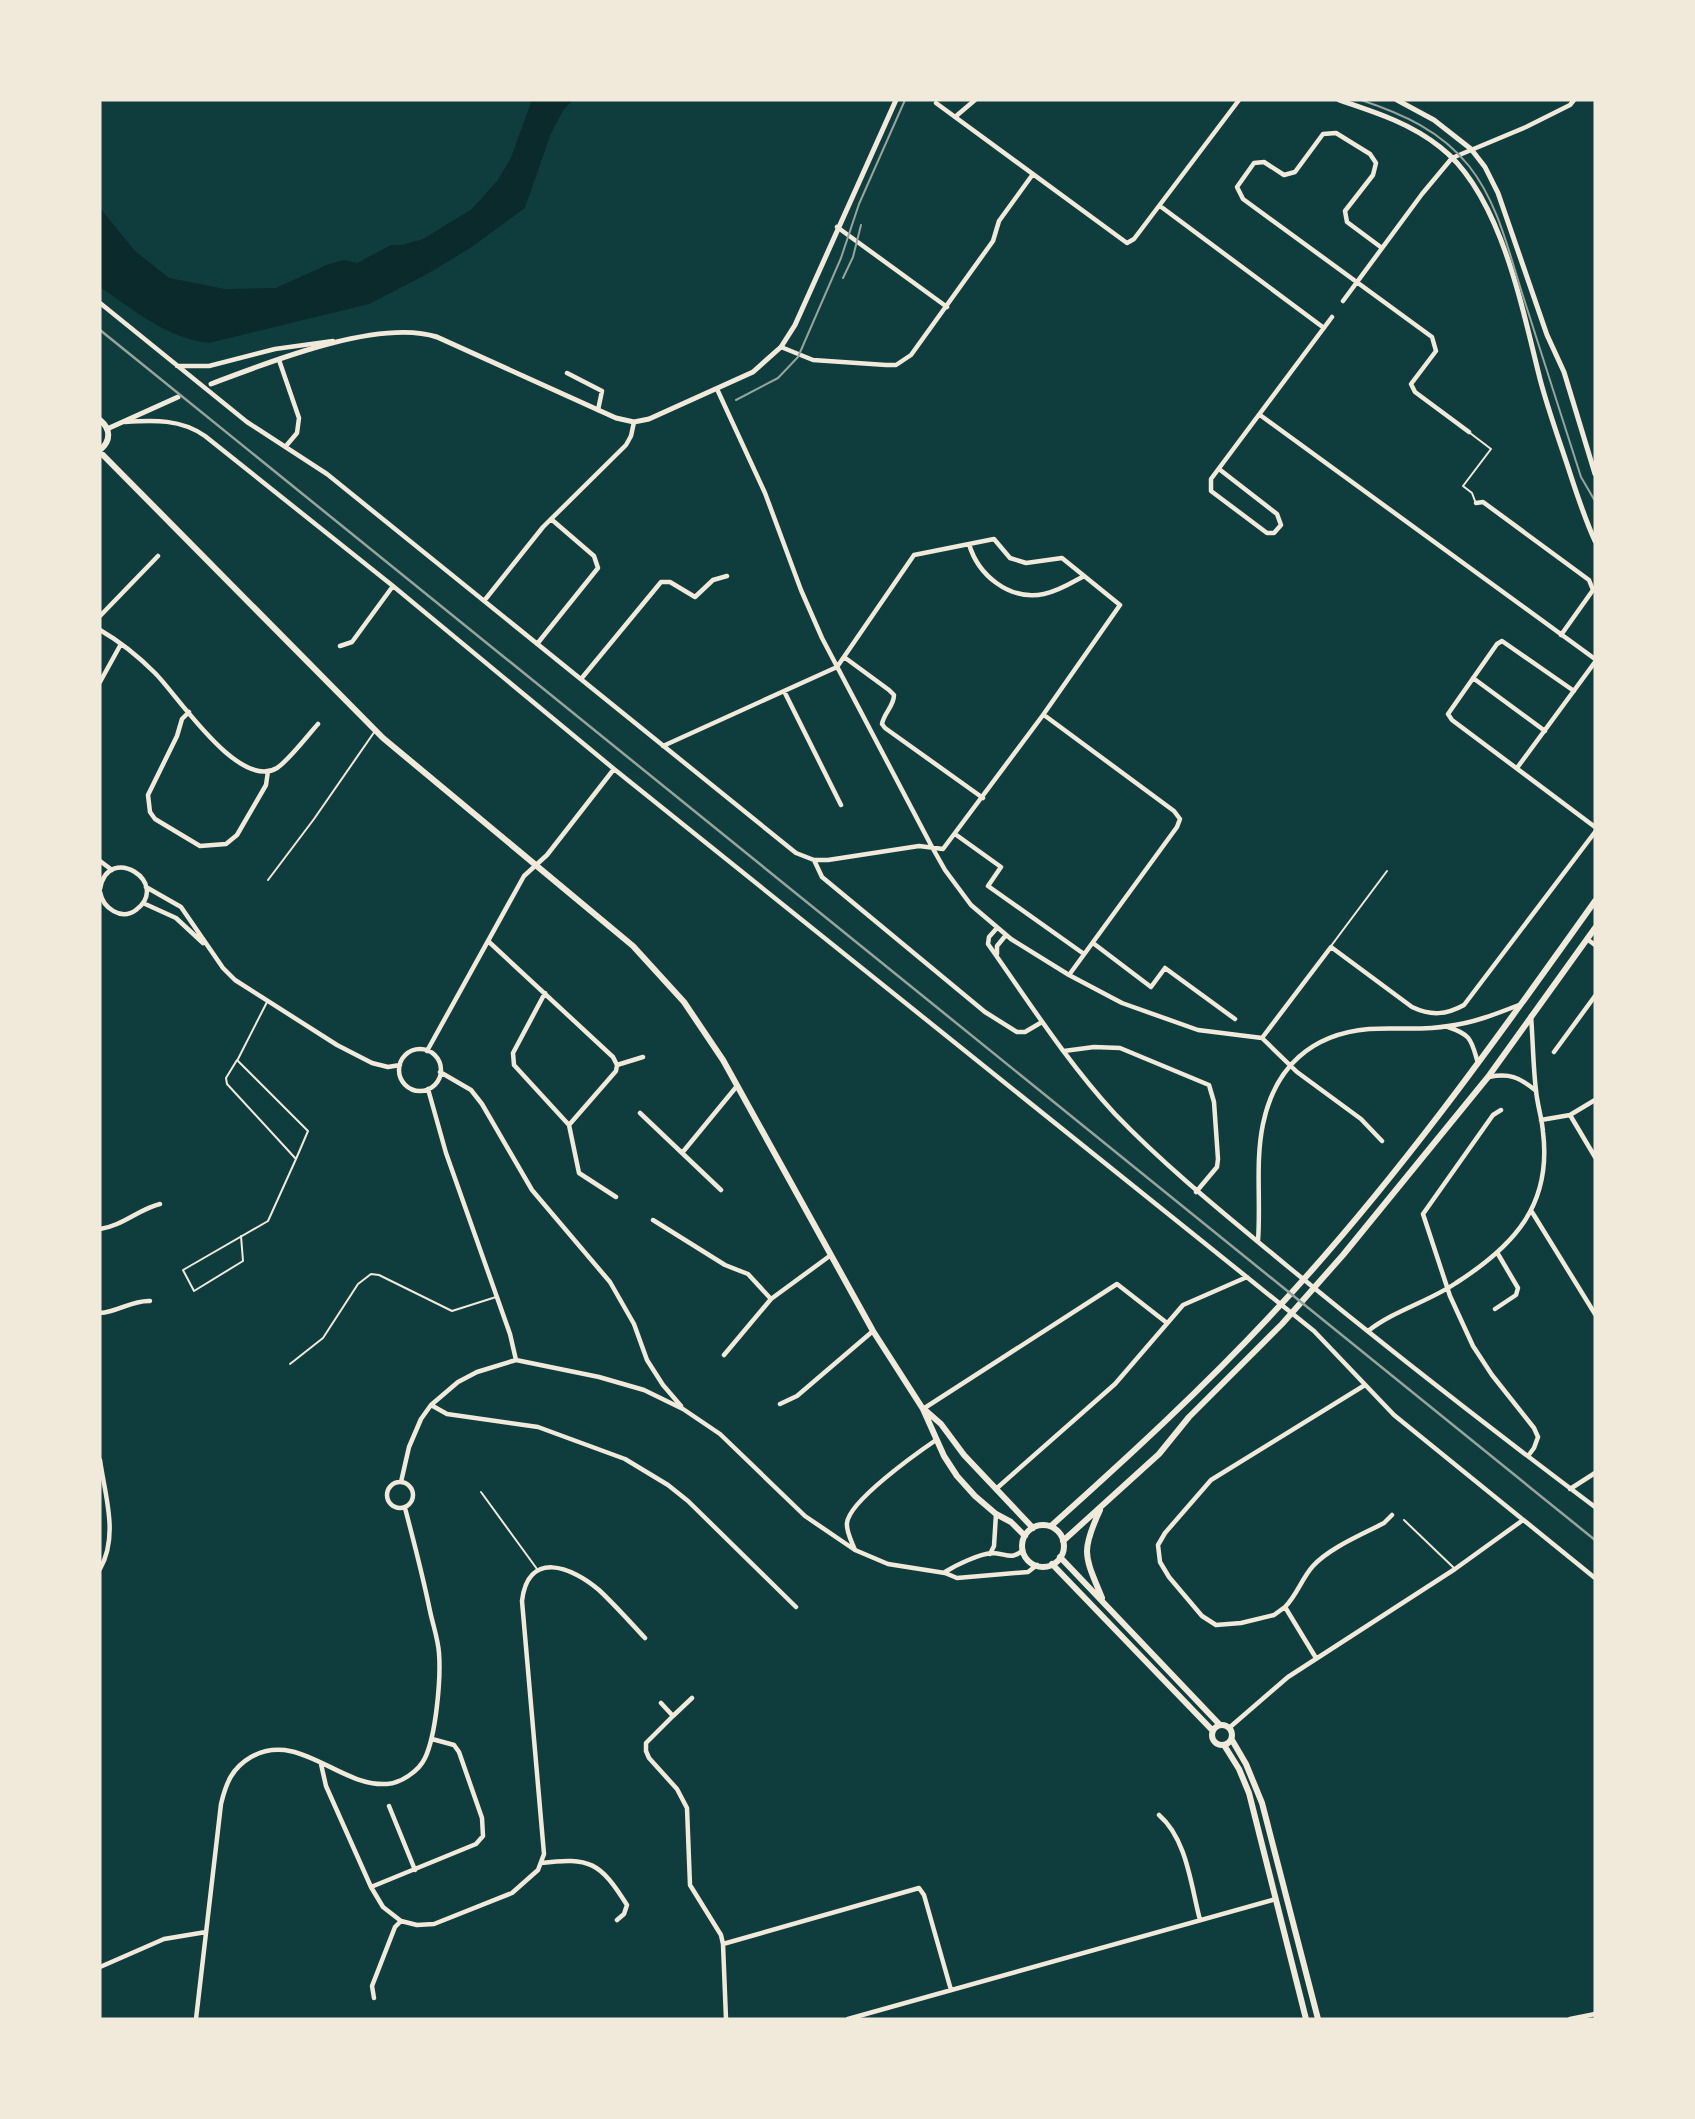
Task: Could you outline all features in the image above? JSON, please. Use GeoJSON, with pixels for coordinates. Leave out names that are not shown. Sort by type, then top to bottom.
{"type":"FeatureCollection","features":[{"type":"Feature","properties":{"kind":"main road"},"geometry":{"type":"LineString","coordinates":[[100,420],[107,429],[108,441],[100,451],[375,730],[617,931],[668,982],[696,1019],[737,1085],[873,1331],[923,1409],[936,1440],[957,1476],[975,1496],[996,1514],[1012,1521],[1025,1536]]}},
{"type":"Feature","properties":{"kind":"main road"},"geometry":{"type":"LineString","coordinates":[[1051,1526],[1144,1443],[1272,1314],[1334,1245],[1478,1065],[1595,901]]}},
{"type":"Feature","properties":{"kind":"main road"},"geometry":{"type":"LineString","coordinates":[[1063,1541],[1159,1454],[1189,1417],[1282,1324],[1343,1255],[1488,1077],[1595,928]]}},
{"type":"Feature","properties":{"kind":"main road"},"geometry":{"type":"LineString","coordinates":[[923,1409],[941,1424],[964,1455],[1033,1528]]}},
{"type":"Feature","properties":{"kind":"main road"},"geometry":{"type":"LineString","coordinates":[[1102,1507],[1087,1538],[1085,1551],[1104,1603]]}},
{"type":"Feature","properties":{"kind":"main road"},"geometry":{"type":"LineString","coordinates":[[1040,1525],[1051,1526],[1059,1532],[1064,1549],[1052,1564],[1037,1565],[1030,1561],[1023,1550],[1025,1536],[1040,1525]]}},
{"type":"Feature","properties":{"kind":"main road"},"geometry":{"type":"LineString","coordinates":[[1060,1557],[1220,1726],[1229,1728],[1262,1803],[1318,2019]]}},
{"type":"Feature","properties":{"kind":"main road"},"geometry":{"type":"LineString","coordinates":[[1052,1564],[1213,1731],[1214,1742],[1224,1745],[1238,1769],[1249,1793],[1306,2019]]}},
{"type":"Feature","properties":{"kind":"main road"},"geometry":{"type":"LineString","coordinates":[[1213,1731],[1220,1726]]}},
{"type":"Feature","properties":{"kind":"main road"},"geometry":{"type":"LineString","coordinates":[[1224,1745],[1232,1740]]}},
{"type":"Feature","properties":{"kind":"street"},"geometry":{"type":"LineString","coordinates":[[177,366],[209,366],[275,349],[394,332],[422,332],[616,418],[635,422],[665,412],[754,372],[781,347],[795,325],[896,100]]}},
{"type":"Feature","properties":{"kind":"street"},"geometry":{"type":"LineString","coordinates":[[955,117],[975,100]]}},
{"type":"Feature","properties":{"kind":"street"},"geometry":{"type":"LineString","coordinates":[[936,103],[1126,243],[1135,239],[1239,100]]}},
{"type":"Feature","properties":{"kind":"street"},"geometry":{"type":"LineString","coordinates":[[1339,100],[1400,121],[1421,133],[1451,158],[1471,181],[1496,226],[1533,345],[1540,379],[1584,517],[1595,541]]}},
{"type":"Feature","properties":{"kind":"street"},"geometry":{"type":"LineString","coordinates":[[1397,100],[1434,120],[1471,149],[1485,167],[1511,225],[1547,335],[1564,372],[1595,474]]}},
{"type":"Feature","properties":{"kind":"street"},"geometry":{"type":"LineString","coordinates":[[1343,301],[1451,158],[1527,127],[1570,105],[1574,100]]}},
{"type":"Feature","properties":{"kind":"street"},"geometry":{"type":"LineString","coordinates":[[1382,248],[1347,222],[1345,211],[1373,175],[1376,163],[1370,154],[1336,133],[1323,134],[1295,172],[1284,176],[1264,162],[1254,163],[1237,187],[1243,199],[1432,337],[1436,351],[1411,384],[1415,392],[1469,432]]}},
{"type":"Feature","properties":{"kind":"street"},"geometry":{"type":"LineString","coordinates":[[781,347],[813,360],[886,365],[896,365],[911,355],[993,241],[999,221],[1033,174]]}},
{"type":"Feature","properties":{"kind":"street"},"geometry":{"type":"LineString","coordinates":[[1160,206],[1324,328]]}},
{"type":"Feature","properties":{"kind":"street"},"geometry":{"type":"LineString","coordinates":[[837,227],[947,307]]}},
{"type":"Feature","properties":{"kind":"street"},"geometry":{"type":"LineString","coordinates":[[100,303],[247,422],[327,474],[663,746],[796,853],[814,860],[919,846],[943,849],[1044,715],[1121,605],[1062,558],[1026,563],[1010,558],[994,539],[914,555],[837,667],[663,746]]}},
{"type":"Feature","properties":{"kind":"street"},"geometry":{"type":"LineString","coordinates":[[1219,469],[1277,514],[1281,525],[1274,533],[1267,533],[1211,491],[1211,479],[1332,317]]}},
{"type":"Feature","properties":{"kind":"street"},"geometry":{"type":"LineString","coordinates":[[214,383],[348,339]]}},
{"type":"Feature","properties":{"kind":"street"},"geometry":{"type":"LineString","coordinates":[[279,360],[299,418],[297,433],[286,446]]}},
{"type":"Feature","properties":{"kind":"street"},"geometry":{"type":"LineString","coordinates":[[567,373],[600,388],[603,395],[598,410]]}},
{"type":"Feature","properties":{"kind":"street"},"geometry":{"type":"LineString","coordinates":[[717,389],[765,493],[811,614],[837,667],[932,847],[971,905],[997,928],[1069,975],[1122,1003],[1198,1030],[1262,1038],[1290,1065],[1361,1119],[1382,1141]]}},
{"type":"Feature","properties":{"kind":"street"},"geometry":{"type":"LineString","coordinates":[[107,429],[178,397]]}},
{"type":"Feature","properties":{"kind":"street"},"geometry":{"type":"LineString","coordinates":[[1260,415],[1595,661],[1517,768]]}},
{"type":"Feature","properties":{"kind":"street"},"geometry":{"type":"LineString","coordinates":[[125,422],[164,421],[188,426],[205,436],[393,586],[614,769],[1314,1331],[1394,1415],[1595,1578]]}},
{"type":"Feature","properties":{"kind":"street"},"geometry":{"type":"LineString","coordinates":[[484,601],[551,519],[626,444],[635,422]]}},
{"type":"Feature","properties":{"kind":"street"},"geometry":{"type":"LineString","coordinates":[[1476,503],[1483,502],[1589,580],[1593,590],[1561,635]]}},
{"type":"Feature","properties":{"kind":"street"},"geometry":{"type":"LineString","coordinates":[[537,644],[598,568],[594,556],[551,519]]}},
{"type":"Feature","properties":{"kind":"street"},"geometry":{"type":"LineString","coordinates":[[969,544],[980,569],[999,587],[1016,592],[1041,595],[1065,587],[1084,576]]}},
{"type":"Feature","properties":{"kind":"street"},"geometry":{"type":"LineString","coordinates":[[100,616],[158,556]]}},
{"type":"Feature","properties":{"kind":"street"},"geometry":{"type":"LineString","coordinates":[[581,679],[662,582],[670,582],[690,597],[695,597],[713,580],[726,576]]}},
{"type":"Feature","properties":{"kind":"street"},"geometry":{"type":"LineString","coordinates":[[340,646],[352,642],[393,586]]}},
{"type":"Feature","properties":{"kind":"street"},"geometry":{"type":"LineString","coordinates":[[100,630],[156,673],[225,751],[255,771],[278,768],[318,724]]}},
{"type":"Feature","properties":{"kind":"street"},"geometry":{"type":"LineString","coordinates":[[1262,1038],[1331,947],[1412,1007],[1430,1014],[1451,1012],[1473,996],[1595,829],[1452,720],[1448,714],[1497,644],[1502,641],[1574,691]]}},
{"type":"Feature","properties":{"kind":"street"},"geometry":{"type":"LineString","coordinates":[[100,682],[121,644]]}},
{"type":"Feature","properties":{"kind":"street"},"geometry":{"type":"LineString","coordinates":[[844,657],[894,695],[882,724],[983,798]]}},
{"type":"Feature","properties":{"kind":"street"},"geometry":{"type":"LineString","coordinates":[[1473,677],[1545,731]]}},
{"type":"Feature","properties":{"kind":"street"},"geometry":{"type":"LineString","coordinates":[[784,691],[841,805]]}},
{"type":"Feature","properties":{"kind":"street"},"geometry":{"type":"LineString","coordinates":[[189,712],[183,719],[148,795],[150,812],[155,819],[200,846],[226,844],[237,835],[266,785],[268,771]]}},
{"type":"Feature","properties":{"kind":"street"},"geometry":{"type":"LineString","coordinates":[[1044,715],[1174,811],[1180,819],[1177,827],[1069,975]]}},
{"type":"Feature","properties":{"kind":"street"},"geometry":{"type":"LineString","coordinates":[[428,1051],[524,876],[547,855],[614,769]]}},
{"type":"Feature","properties":{"kind":"street"},"geometry":{"type":"LineString","coordinates":[[955,834],[1001,867],[988,886],[1084,954]]}},
{"type":"Feature","properties":{"kind":"street"},"geometry":{"type":"LineString","coordinates":[[814,860],[822,877],[985,1012],[1017,1032],[1025,1032],[1042,1022]]}},
{"type":"Feature","properties":{"kind":"street"},"geometry":{"type":"LineString","coordinates":[[100,861],[112,870]]}},
{"type":"Feature","properties":{"kind":"street"},"geometry":{"type":"LineString","coordinates":[[127,867],[135,870],[144,880],[146,887],[143,903],[124,914],[113,912],[101,900],[100,890],[105,875],[112,870],[127,867]]}},
{"type":"Feature","properties":{"kind":"street"},"geometry":{"type":"LineString","coordinates":[[146,887],[181,907],[223,968],[235,979],[337,1045],[373,1063],[388,1067],[400,1065]]}},
{"type":"Feature","properties":{"kind":"street"},"geometry":{"type":"LineString","coordinates":[[143,903],[176,918],[207,945]]}},
{"type":"Feature","properties":{"kind":"street"},"geometry":{"type":"LineString","coordinates":[[997,928],[988,940],[1063,1052],[1115,1113],[1196,1192],[1368,1331],[1595,1507]]}},
{"type":"Feature","properties":{"kind":"street"},"geometry":{"type":"LineString","coordinates":[[998,958],[997,946],[1006,934]]}},
{"type":"Feature","properties":{"kind":"street"},"geometry":{"type":"LineString","coordinates":[[1587,939],[1595,945]]}},
{"type":"Feature","properties":{"kind":"street"},"geometry":{"type":"LineString","coordinates":[[488,941],[613,1057],[617,1065],[616,1071],[569,1125]]}},
{"type":"Feature","properties":{"kind":"street"},"geometry":{"type":"LineString","coordinates":[[1093,943],[1152,987],[1166,968],[1235,1020]]}},
{"type":"Feature","properties":{"kind":"street"},"geometry":{"type":"LineString","coordinates":[[545,993],[513,1053],[514,1065],[569,1125],[579,1173],[616,1197]]}},
{"type":"Feature","properties":{"kind":"street"},"geometry":{"type":"LineString","coordinates":[[1554,1052],[1595,996]]}},
{"type":"Feature","properties":{"kind":"street"},"geometry":{"type":"LineString","coordinates":[[1258,1241],[1263,1124],[1276,1088],[1290,1065],[1315,1044],[1348,1033],[1366,1029],[1447,1027],[1521,1005]]}},
{"type":"Feature","properties":{"kind":"street"},"geometry":{"type":"LineString","coordinates":[[1368,1331],[1386,1317],[1447,1289],[1498,1254],[1520,1230],[1532,1211],[1544,1172],[1531,1015]]}},
{"type":"Feature","properties":{"kind":"street"},"geometry":{"type":"LineString","coordinates":[[1447,1027],[1466,1034],[1471,1039],[1478,1065]]}},
{"type":"Feature","properties":{"kind":"street"},"geometry":{"type":"LineString","coordinates":[[1063,1052],[1094,1047],[1120,1048],[1209,1085],[1214,1102],[1218,1159],[1217,1167],[1196,1192]]}},
{"type":"Feature","properties":{"kind":"street"},"geometry":{"type":"LineString","coordinates":[[428,1051],[438,1060],[440,1072],[437,1082],[428,1089],[413,1090],[400,1075],[400,1065],[409,1052],[428,1051]]}},
{"type":"Feature","properties":{"kind":"street"},"geometry":{"type":"LineString","coordinates":[[617,1065],[643,1057]]}},
{"type":"Feature","properties":{"kind":"street"},"geometry":{"type":"LineString","coordinates":[[440,1072],[471,1090],[482,1104],[532,1190],[610,1282],[624,1304],[647,1360],[683,1409]]}},
{"type":"Feature","properties":{"kind":"street"},"geometry":{"type":"LineString","coordinates":[[1488,1077],[1517,1076],[1536,1090]]}},
{"type":"Feature","properties":{"kind":"street"},"geometry":{"type":"LineString","coordinates":[[682,1153],[737,1085]]}},
{"type":"Feature","properties":{"kind":"street"},"geometry":{"type":"LineString","coordinates":[[428,1089],[446,1153],[516,1360]]}},
{"type":"Feature","properties":{"kind":"street"},"geometry":{"type":"LineString","coordinates":[[1541,1120],[1570,1115],[1595,1100]]}},
{"type":"Feature","properties":{"kind":"street"},"geometry":{"type":"LineString","coordinates":[[1501,1110],[1493,1115],[1423,1214],[1447,1289],[1473,1346],[1538,1437],[1528,1455]]}},
{"type":"Feature","properties":{"kind":"street"},"geometry":{"type":"LineString","coordinates":[[640,1113],[721,1190]]}},
{"type":"Feature","properties":{"kind":"street"},"geometry":{"type":"LineString","coordinates":[[1570,1115],[1595,1157]]}},
{"type":"Feature","properties":{"kind":"street"},"geometry":{"type":"LineString","coordinates":[[100,1229],[122,1222],[145,1207],[160,1204]]}},
{"type":"Feature","properties":{"kind":"street"},"geometry":{"type":"LineString","coordinates":[[1532,1211],[1595,1314]]}},
{"type":"Feature","properties":{"kind":"street"},"geometry":{"type":"LineString","coordinates":[[653,1220],[725,1265],[748,1274],[771,1299]]}},
{"type":"Feature","properties":{"kind":"street"},"geometry":{"type":"LineString","coordinates":[[1495,1309],[1516,1295],[1518,1288],[1498,1254]]}},
{"type":"Feature","properties":{"kind":"street"},"geometry":{"type":"LineString","coordinates":[[724,1355],[771,1299],[831,1255]]}},
{"type":"Feature","properties":{"kind":"street"},"geometry":{"type":"LineString","coordinates":[[996,1489],[1115,1384],[1183,1305],[1247,1277]]}},
{"type":"Feature","properties":{"kind":"street"},"geometry":{"type":"LineString","coordinates":[[923,1409],[1117,1284],[1167,1323]]}},
{"type":"Feature","properties":{"kind":"street"},"geometry":{"type":"LineString","coordinates":[[100,1313],[113,1312],[138,1300],[150,1301]]}},
{"type":"Feature","properties":{"kind":"street"},"geometry":{"type":"LineString","coordinates":[[780,1404],[797,1396],[873,1331]]}},
{"type":"Feature","properties":{"kind":"street"},"geometry":{"type":"LineString","coordinates":[[401,1482],[409,1447],[421,1419],[432,1405],[458,1382],[477,1371],[516,1360],[588,1374],[644,1390],[683,1409],[720,1434],[805,1516],[855,1550],[888,1564],[945,1573],[957,1578],[1028,1572],[1037,1565]]}},
{"type":"Feature","properties":{"kind":"street"},"geometry":{"type":"LineString","coordinates":[[1365,1385],[1211,1480],[1165,1533],[1158,1545],[1160,1562],[1169,1577],[1202,1616],[1216,1625],[1241,1623],[1274,1615],[1293,1599],[1311,1567],[1320,1559],[1392,1515]]}},
{"type":"Feature","properties":{"kind":"street"},"geometry":{"type":"LineString","coordinates":[[432,1405],[447,1414],[538,1427],[625,1459],[668,1485],[688,1501],[796,1607]]}},
{"type":"Feature","properties":{"kind":"street"},"geometry":{"type":"LineString","coordinates":[[855,1550],[847,1528],[847,1520],[855,1507],[912,1456],[936,1440]]}},
{"type":"Feature","properties":{"kind":"street"},"geometry":{"type":"LineString","coordinates":[[100,1460],[111,1531],[110,1546],[100,1569]]}},
{"type":"Feature","properties":{"kind":"street"},"geometry":{"type":"LineString","coordinates":[[1570,1489],[1595,1473]]}},
{"type":"Feature","properties":{"kind":"street"},"geometry":{"type":"LineString","coordinates":[[401,1482],[409,1485],[414,1493],[412,1502],[404,1508],[392,1506],[387,1499],[390,1486],[401,1482]]}},
{"type":"Feature","properties":{"kind":"street"},"geometry":{"type":"LineString","coordinates":[[197,2019],[222,1804],[228,1780],[247,1759],[267,1750],[288,1749],[373,1784],[390,1784],[413,1773],[423,1763],[432,1739],[439,1679],[439,1652],[418,1554],[404,1508]]}},
{"type":"Feature","properties":{"kind":"street"},"geometry":{"type":"LineString","coordinates":[[989,1554],[994,1546],[996,1514]]}},
{"type":"Feature","properties":{"kind":"street"},"geometry":{"type":"LineString","coordinates":[[1229,1728],[1288,1677],[1455,1569],[1523,1520]]}},
{"type":"Feature","properties":{"kind":"street"},"geometry":{"type":"LineString","coordinates":[[945,1573],[957,1565],[989,1554],[1010,1557],[1023,1550]]}},
{"type":"Feature","properties":{"kind":"street"},"geometry":{"type":"LineString","coordinates":[[321,1764],[326,1786],[371,1887],[383,1907],[401,1921],[434,1924],[512,1892],[538,1870],[544,1854],[522,1601],[523,1589],[529,1576],[537,1569],[548,1567],[580,1577],[598,1590],[645,1638]]}},
{"type":"Feature","properties":{"kind":"street"},"geometry":{"type":"LineString","coordinates":[[1285,1607],[1316,1658]]}},
{"type":"Feature","properties":{"kind":"street"},"geometry":{"type":"LineString","coordinates":[[692,1698],[646,1743],[646,1751],[649,1758],[677,1789],[687,1808],[690,1885],[721,1935],[726,2019]]}},
{"type":"Feature","properties":{"kind":"street"},"geometry":{"type":"LineString","coordinates":[[661,1703],[673,1716]]}},
{"type":"Feature","properties":{"kind":"street"},"geometry":{"type":"LineString","coordinates":[[371,1887],[476,1844],[483,1836],[482,1818],[459,1752],[454,1745],[432,1739]]}},
{"type":"Feature","properties":{"kind":"street"},"geometry":{"type":"LineString","coordinates":[[388,1806],[415,1870]]}},
{"type":"Feature","properties":{"kind":"street"},"geometry":{"type":"LineString","coordinates":[[1159,1815],[1169,1824],[1179,1844],[1200,1920]]}},
{"type":"Feature","properties":{"kind":"street"},"geometry":{"type":"LineString","coordinates":[[541,1863],[572,1859],[598,1867],[627,1905],[624,1914],[617,1920]]}},
{"type":"Feature","properties":{"kind":"street"},"geometry":{"type":"LineString","coordinates":[[723,1944],[919,1888],[924,1895],[951,1990]]}},
{"type":"Feature","properties":{"kind":"street"},"geometry":{"type":"LineString","coordinates":[[848,2019],[1276,1899]]}},
{"type":"Feature","properties":{"kind":"street"},"geometry":{"type":"LineString","coordinates":[[374,1998],[372,1986],[395,1927],[401,1921]]}},
{"type":"Feature","properties":{"kind":"street"},"geometry":{"type":"LineString","coordinates":[[100,1967],[164,1939],[206,1932]]}},
{"type":"Feature","properties":{"kind":"street"},"geometry":{"type":"LineString","coordinates":[[1570,2019],[1595,2014]]}},
{"type":"Feature","properties":{"kind":"lane"},"geometry":{"type":"LineString","coordinates":[[1469,432],[1491,449],[1463,486],[1472,493],[1476,503]]}},
{"type":"Feature","properties":{"kind":"lane"},"geometry":{"type":"LineString","coordinates":[[268,880],[375,730]]}},
{"type":"Feature","properties":{"kind":"lane"},"geometry":{"type":"LineString","coordinates":[[1331,947],[1387,871]]}},
{"type":"Feature","properties":{"kind":"lane"},"geometry":{"type":"LineString","coordinates":[[268,1001],[226,1078],[227,1084],[296,1159]]}},
{"type":"Feature","properties":{"kind":"lane"},"geometry":{"type":"LineString","coordinates":[[237,1060],[308,1131],[268,1221],[241,1236],[183,1270],[194,1291],[243,1261],[241,1236]]}},
{"type":"Feature","properties":{"kind":"lane"},"geometry":{"type":"LineString","coordinates":[[290,1364],[323,1338],[358,1284],[371,1274],[379,1275],[452,1311],[496,1297]]}},
{"type":"Feature","properties":{"kind":"lane"},"geometry":{"type":"LineString","coordinates":[[481,1492],[537,1569]]}},
{"type":"Feature","properties":{"kind":"lane"},"geometry":{"type":"LineString","coordinates":[[1404,1520],[1455,1569]]}},
{"type":"Feature","properties":{"kind":"water"},"geometry":{"type":"Polygon","coordinates":[[[532,100],[573,100],[564,109],[551,133],[525,208],[470,248],[369,304],[209,343],[179,336],[165,329],[100,287],[100,208],[135,251],[169,278],[225,289],[276,288],[329,264],[344,260],[357,263],[391,245],[423,239],[472,209],[497,181],[510,160],[532,100]]]}},
{"type":"Feature","properties":{"kind":"tram line"},"geometry":{"type":"LineString","coordinates":[[736,400],[778,378],[798,357],[841,258],[859,204],[905,100]]}},
{"type":"Feature","properties":{"kind":"tram line"},"geometry":{"type":"LineString","coordinates":[[1361,100],[1392,111],[1434,133],[1469,166],[1488,196],[1502,230],[1581,477],[1595,501]]}},
{"type":"Feature","properties":{"kind":"tram line"},"geometry":{"type":"LineString","coordinates":[[843,278],[853,257],[861,225]]}},
{"type":"Feature","properties":{"kind":"railway"},"geometry":{"type":"LineString","coordinates":[[100,330],[1595,1540]]}}]}
